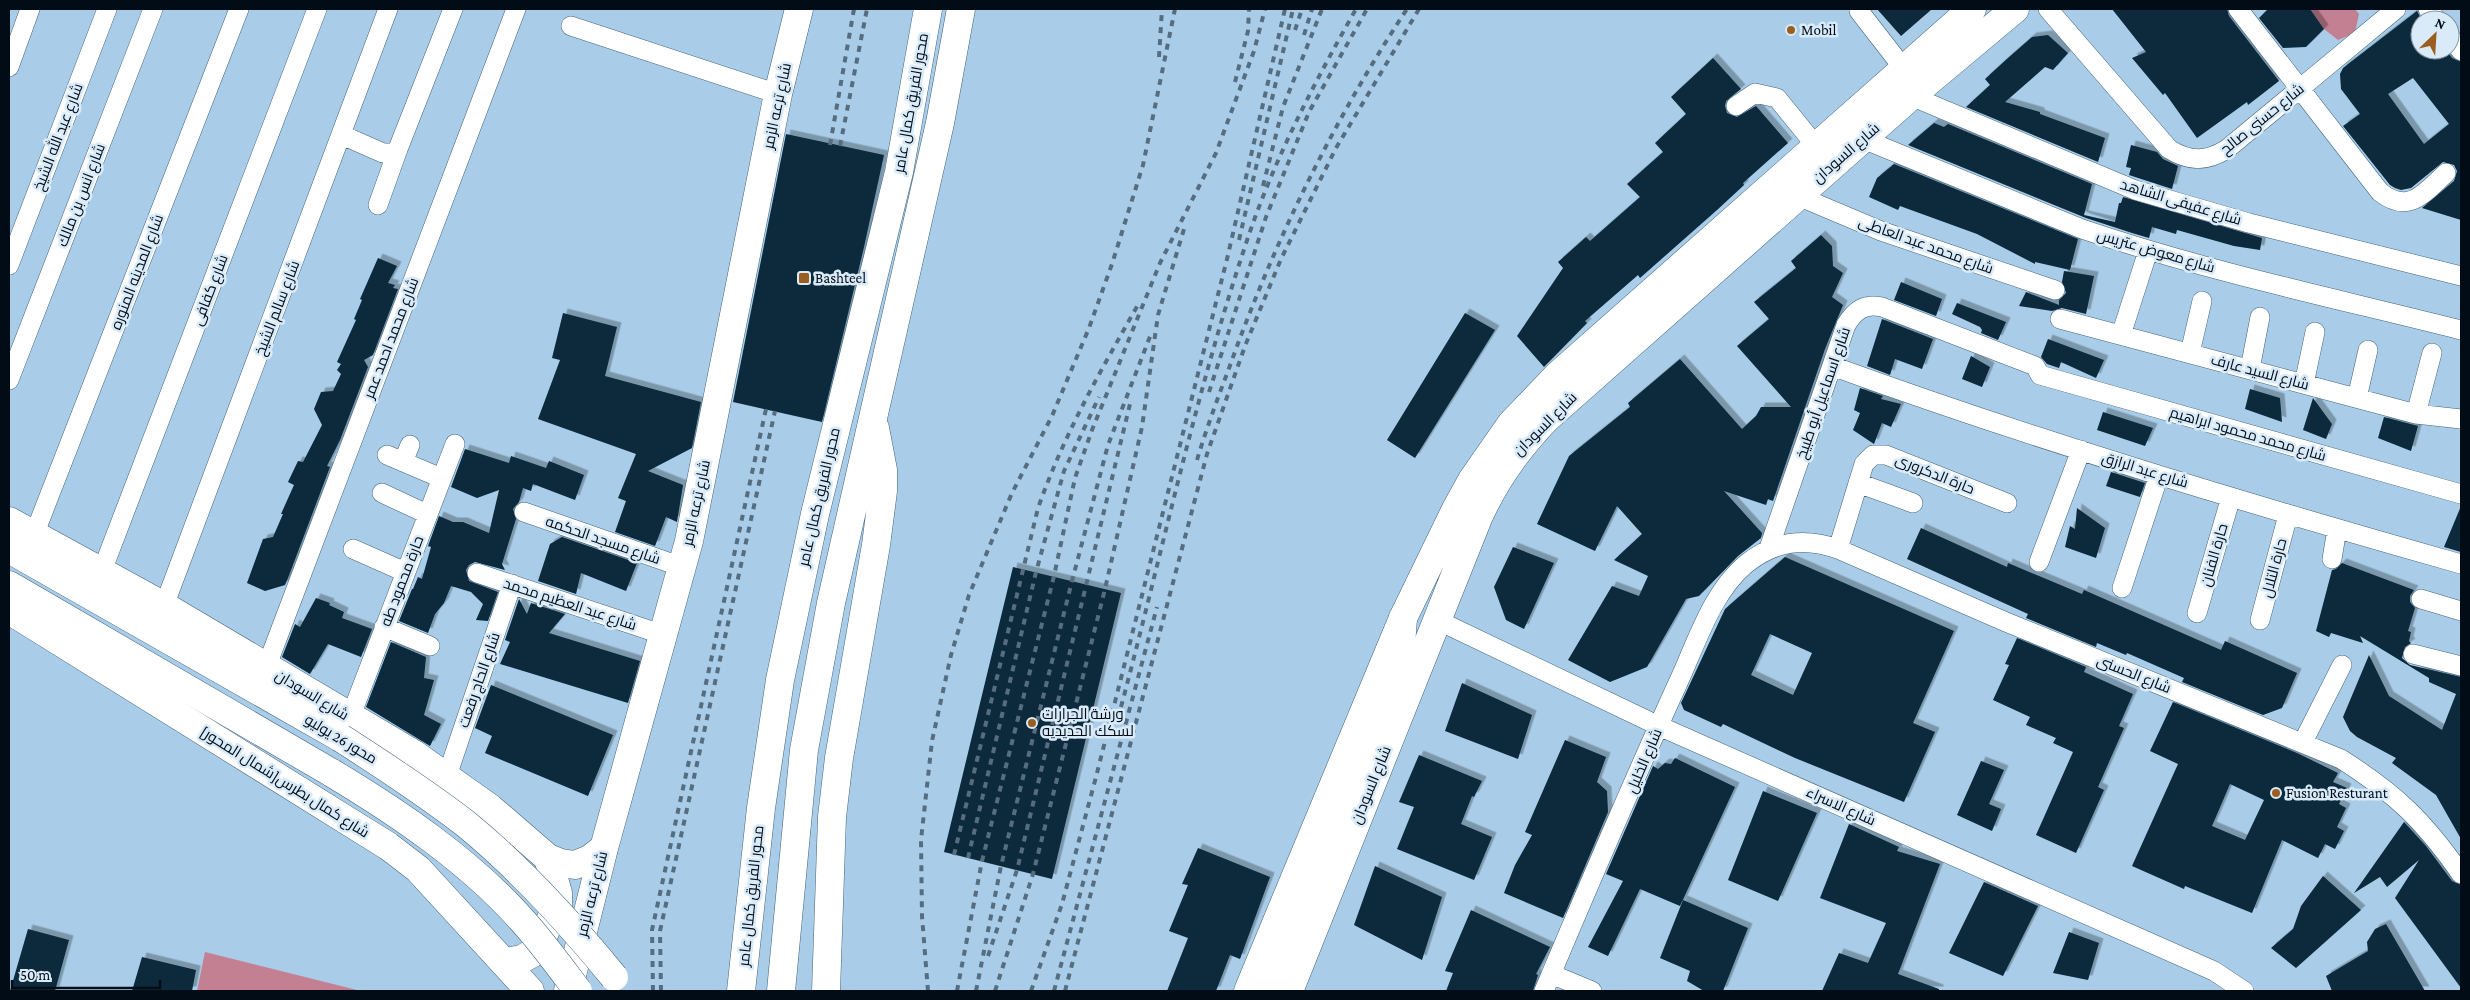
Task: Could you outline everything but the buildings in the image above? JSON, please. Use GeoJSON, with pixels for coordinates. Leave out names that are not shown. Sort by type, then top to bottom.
{"type":"FeatureCollection","features":[{"type":"Feature","properties":{"kind":"main road","name":"شارع ترعه الزمر"},"geometry":{"type":"LineString","coordinates":[[568,991],[604,848],[682,567],[778,94],[799,9]]}},
{"type":"Feature","properties":{"kind":"main road","name":"محور الفريق كمال عامر"},"geometry":{"type":"LineString","coordinates":[[741,991],[761,808],[780,680],[817,504],[899,172],[928,9]]}},
{"type":"Feature","properties":{"kind":"main road","name":"محور الفريق كمال عامر"},"geometry":{"type":"LineString","coordinates":[[781,991],[804,750],[831,603],[940,124],[961,9]]}},
{"type":"Feature","properties":{"kind":"main road","name":"شارع السودان"},"geometry":{"type":"LineString","coordinates":[[1248,991],[1403,618],[1472,480],[1511,424],[1558,375],[1972,9]]}},
{"type":"Feature","properties":{"kind":"main road","name":"شارع السودان"},"geometry":{"type":"LineString","coordinates":[[1289,991],[1488,496],[1514,455],[1529,436],[1862,139],[2015,9]]}},
{"type":"Feature","properties":{"kind":"main road"},"geometry":{"type":"LineString","coordinates":[[826,991],[832,816],[839,758],[876,545],[883,491],[883,470],[873,417]]}},
{"type":"Feature","properties":{"kind":"main road","name":"شارع السودان"},"geometry":{"type":"LineString","coordinates":[[9,521],[164,606],[266,668],[345,728],[414,754],[490,808],[548,858],[560,863],[575,865],[590,859],[604,848]]}},
{"type":"Feature","properties":{"kind":"main road","name":"محور 26 يوليو"},"geometry":{"type":"LineString","coordinates":[[9,549],[345,728],[505,859],[576,931],[624,991]]}},
{"type":"Feature","properties":{"kind":"main road"},"geometry":{"type":"LineString","coordinates":[[9,585],[332,773],[413,825],[487,886],[521,919],[578,991]]}},
{"type":"Feature","properties":{"kind":"main road","name":"شارع كمال بطرس[شمال المحور]"},"geometry":{"type":"LineString","coordinates":[[9,610],[388,846],[418,869],[530,991]]}},
{"type":"Feature","properties":{"kind":"main road"},"geometry":{"type":"LineString","coordinates":[[1266,991],[1305,892],[1393,687],[1401,653],[1403,618]]}},
{"type":"Feature","properties":{"kind":"main road"},"geometry":{"type":"LineString","coordinates":[[504,962],[522,959],[536,951],[558,904],[558,894],[548,858]]}},
{"type":"Feature","properties":{"kind":"street"},"geometry":{"type":"LineString","coordinates":[[9,67],[30,9]]}},
{"type":"Feature","properties":{"kind":"street","name":"شارع عبد الله الشيخ"},"geometry":{"type":"LineString","coordinates":[[9,265],[107,9]]}},
{"type":"Feature","properties":{"kind":"street","name":"شارع انس بن مالك"},"geometry":{"type":"LineString","coordinates":[[9,380],[153,9]]}},
{"type":"Feature","properties":{"kind":"street","name":"شارع المدينه المنوره"},"geometry":{"type":"LineString","coordinates":[[34,535],[239,9]]}},
{"type":"Feature","properties":{"kind":"street","name":"شارع كفافى"},"geometry":{"type":"LineString","coordinates":[[102,571],[317,9]]}},
{"type":"Feature","properties":{"kind":"street","name":"شارع سالم الشيخ"},"geometry":{"type":"LineString","coordinates":[[164,606],[388,9]]}},
{"type":"Feature","properties":{"kind":"street"},"geometry":{"type":"LineString","coordinates":[[378,205],[453,9]]}},
{"type":"Feature","properties":{"kind":"street","name":"شارع محمد احمد عمر"},"geometry":{"type":"LineString","coordinates":[[266,668],[516,9]]}},
{"type":"Feature","properties":{"kind":"street","name":"شارع حسنى صالح"},"geometry":{"type":"LineString","coordinates":[[2048,9],[2169,149],[2183,157],[2198,160],[2214,157],[2220,153],[2396,9]]}},
{"type":"Feature","properties":{"kind":"street"},"geometry":{"type":"LineString","coordinates":[[2238,9],[2380,192],[2388,198],[2407,202],[2416,199],[2446,174]]}},
{"type":"Feature","properties":{"kind":"street"},"geometry":{"type":"LineString","coordinates":[[1859,11],[1904,69]]}},
{"type":"Feature","properties":{"kind":"street"},"geometry":{"type":"LineString","coordinates":[[571,26],[778,94]]}},
{"type":"Feature","properties":{"kind":"street"},"geometry":{"type":"LineString","coordinates":[[1736,106],[1755,93],[1777,98],[1816,146]]}},
{"type":"Feature","properties":{"kind":"street","name":"شارع عفيفى الشاهد"},"geometry":{"type":"LineString","coordinates":[[1912,96],[2135,190],[2249,223],[2461,276]]}},
{"type":"Feature","properties":{"kind":"street"},"geometry":{"type":"LineString","coordinates":[[342,135],[383,153],[394,153],[398,149]]}},
{"type":"Feature","properties":{"kind":"street","name":"شارع معوض عتريس"},"geometry":{"type":"LineString","coordinates":[[1862,139],[2082,229],[2148,251],[2461,330]]}},
{"type":"Feature","properties":{"kind":"street","name":"شارع محمد عبد العاطى"},"geometry":{"type":"LineString","coordinates":[[1798,196],[1881,231],[2055,290]]}},
{"type":"Feature","properties":{"kind":"street"},"geometry":{"type":"LineString","coordinates":[[2121,335],[2148,251]]}},
{"type":"Feature","properties":{"kind":"street"},"geometry":{"type":"LineString","coordinates":[[2190,353],[2202,301]]}},
{"type":"Feature","properties":{"kind":"street","name":"شارع اسماعيل أبو طبيخ"},"geometry":{"type":"LineString","coordinates":[[1769,548],[1832,366],[1852,315],[1860,309],[1875,305],[2035,366],[2038,369]]}},
{"type":"Feature","properties":{"kind":"street"},"geometry":{"type":"LineString","coordinates":[[2250,369],[2260,317]]}},
{"type":"Feature","properties":{"kind":"street","name":"شارع السيد عارف"},"geometry":{"type":"LineString","coordinates":[[2060,319],[2416,414],[2461,419]]}},
{"type":"Feature","properties":{"kind":"street"},"geometry":{"type":"LineString","coordinates":[[2304,384],[2315,332]]}},
{"type":"Feature","properties":{"kind":"street"},"geometry":{"type":"LineString","coordinates":[[2357,398],[2368,350]]}},
{"type":"Feature","properties":{"kind":"street"},"geometry":{"type":"LineString","coordinates":[[2416,414],[2432,353]]}},
{"type":"Feature","properties":{"kind":"street","name":"شارع عبد الرازق"},"geometry":{"type":"LineString","coordinates":[[1832,366],[1950,409],[2288,515],[2461,564]]}},
{"type":"Feature","properties":{"kind":"street","name":"شارع محمد محمود ابراهيم"},"geometry":{"type":"LineString","coordinates":[[2038,369],[2040,375],[2461,494]]}},
{"type":"Feature","properties":{"kind":"street","name":"حارة محمود طه"},"geometry":{"type":"LineString","coordinates":[[345,728],[455,444]]}},
{"type":"Feature","properties":{"kind":"street"},"geometry":{"type":"LineString","coordinates":[[2039,562],[2081,450]]}},
{"type":"Feature","properties":{"kind":"street"},"geometry":{"type":"LineString","coordinates":[[400,454],[441,478]]}},
{"type":"Feature","properties":{"kind":"street","name":"حارة الدكرورى"},"geometry":{"type":"LineString","coordinates":[[1838,549],[1858,483],[1868,459],[1879,454],[2007,503]]}},
{"type":"Feature","properties":{"kind":"street"},"geometry":{"type":"LineString","coordinates":[[2122,588],[2159,474]]}},
{"type":"Feature","properties":{"kind":"street"},"geometry":{"type":"LineString","coordinates":[[1858,483],[1913,503]]}},
{"type":"Feature","properties":{"kind":"street"},"geometry":{"type":"LineString","coordinates":[[382,493],[427,514]]}},
{"type":"Feature","properties":{"kind":"street","name":"حارة الفنان"},"geometry":{"type":"LineString","coordinates":[[2197,613],[2231,497]]}},
{"type":"Feature","properties":{"kind":"street","name":"شارع مسجد الحكمه"},"geometry":{"type":"LineString","coordinates":[[524,512],[682,567]]}},
{"type":"Feature","properties":{"kind":"street","name":"حارة التلال"},"geometry":{"type":"LineString","coordinates":[[2260,620],[2288,515]]}},
{"type":"Feature","properties":{"kind":"street"},"geometry":{"type":"LineString","coordinates":[[2332,559],[2338,529]]}},
{"type":"Feature","properties":{"kind":"street","name":"شارع الحسنى"},"geometry":{"type":"LineString","coordinates":[[1769,548],[1786,543],[1804,541],[1821,543],[1838,549],[2022,628],[2341,759],[2376,781],[2408,808],[2458,865]]}},
{"type":"Feature","properties":{"kind":"street"},"geometry":{"type":"LineString","coordinates":[[353,548],[405,572]]}},
{"type":"Feature","properties":{"kind":"street","name":"شارع الخليل"},"geometry":{"type":"LineString","coordinates":[[1547,983],[1659,726],[1718,597],[1746,564],[1769,548]]}},
{"type":"Feature","properties":{"kind":"street","name":"شارع عبد العظيم محمد"},"geometry":{"type":"LineString","coordinates":[[477,572],[664,635]]}},
{"type":"Feature","properties":{"kind":"street","name":"شارع الحاج رفعت"},"geometry":{"type":"LineString","coordinates":[[447,776],[512,584]]}},
{"type":"Feature","properties":{"kind":"street"},"geometry":{"type":"LineString","coordinates":[[2421,599],[2461,611]]}},
{"type":"Feature","properties":{"kind":"street","name":"شارع الاسراء"},"geometry":{"type":"LineString","coordinates":[[1437,620],[1659,726],[2182,956],[2214,971],[2244,991]]}},
{"type":"Feature","properties":{"kind":"street"},"geometry":{"type":"LineString","coordinates":[[384,627],[430,646]]}},
{"type":"Feature","properties":{"kind":"street"},"geometry":{"type":"LineString","coordinates":[[2413,654],[2461,666]]}},
{"type":"Feature","properties":{"kind":"street"},"geometry":{"type":"LineString","coordinates":[[2303,742],[2342,665]]}},
{"type":"Feature","properties":{"kind":"street"},"geometry":{"type":"LineString","coordinates":[[1547,983],[1592,991]]}},
{"type":"Feature","properties":{"kind":"shaded area"},"geometry":{"type":"Polygon","coordinates":[[[2310,9],[2355,9],[2359,14],[2355,33],[2338,40],[2324,29],[2310,9]]]}},
{"type":"Feature","properties":{"kind":"shaded area"},"geometry":{"type":"Polygon","coordinates":[[[205,952],[361,991],[197,991],[205,952]]]}},
{"type":"Feature","properties":{"kind":"railway"},"geometry":{"type":"LineString","coordinates":[[830,145],[854,9]]}},
{"type":"Feature","properties":{"kind":"railway"},"geometry":{"type":"LineString","coordinates":[[840,146],[867,9]]}},
{"type":"Feature","properties":{"kind":"railway"},"geometry":{"type":"LineString","coordinates":[[1159,57],[1162,9]]}},
{"type":"Feature","properties":{"kind":"railway"},"geometry":{"type":"LineString","coordinates":[[928,991],[922,916],[921,840],[932,741],[951,655],[969,595],[1012,493],[1052,416],[1089,328],[1112,264],[1143,165],[1175,9]]}},
{"type":"Feature","properties":{"kind":"railway"},"geometry":{"type":"LineString","coordinates":[[1235,82],[1248,31],[1249,9]]}},
{"type":"Feature","properties":{"kind":"railway"},"geometry":{"type":"LineString","coordinates":[[957,991],[982,861],[1054,576],[1075,478],[1092,430],[1160,263],[1216,153],[1254,51],[1265,9]]}},
{"type":"Feature","properties":{"kind":"railway"},"geometry":{"type":"LineString","coordinates":[[1031,991],[1062,904],[1096,777],[1227,259],[1285,9]]}},
{"type":"Feature","properties":{"kind":"railway"},"geometry":{"type":"LineString","coordinates":[[1239,240],[1293,9]]}},
{"type":"Feature","properties":{"kind":"railway"},"geometry":{"type":"LineString","coordinates":[[1295,30],[1302,9]]}},
{"type":"Feature","properties":{"kind":"railway"},"geometry":{"type":"LineString","coordinates":[[1304,35],[1312,9]]}},
{"type":"Feature","properties":{"kind":"railway"},"geometry":{"type":"LineString","coordinates":[[1263,186],[1283,107],[1322,9]]}},
{"type":"Feature","properties":{"kind":"railway"},"geometry":{"type":"LineString","coordinates":[[1121,707],[1198,403],[1233,283],[1253,223],[1275,168],[1300,114],[1356,9]]}},
{"type":"Feature","properties":{"kind":"railway"},"geometry":{"type":"LineString","coordinates":[[1209,392],[1266,217],[1309,112],[1367,9]]}},
{"type":"Feature","properties":{"kind":"railway"},"geometry":{"type":"LineString","coordinates":[[1197,460],[1246,324],[1285,230],[1354,95],[1407,9]]}},
{"type":"Feature","properties":{"kind":"railway"},"geometry":{"type":"LineString","coordinates":[[1065,991],[1207,454],[1245,346],[1281,259],[1336,148],[1419,9]]}},
{"type":"Feature","properties":{"kind":"railway"},"geometry":{"type":"LineString","coordinates":[[995,991],[1033,874],[1105,589],[1142,427],[1158,315],[1184,229]]}},
{"type":"Feature","properties":{"kind":"railway"},"geometry":{"type":"LineString","coordinates":[[954,855],[1038,508],[1048,480],[1072,428],[1097,378],[1139,303]]}},
{"type":"Feature","properties":{"kind":"railway"},"geometry":{"type":"LineString","coordinates":[[976,991],[1001,866],[1108,445],[1151,334]]}},
{"type":"Feature","properties":{"kind":"railway"},"geometry":{"type":"LineString","coordinates":[[968,858],[1036,572],[1064,471],[1099,397]]}},
{"type":"Feature","properties":{"kind":"railway"},"geometry":{"type":"LineString","coordinates":[[988,956],[1017,870],[1130,404]]}},
{"type":"Feature","properties":{"kind":"railway"},"geometry":{"type":"LineString","coordinates":[[653,991],[652,930],[766,409]]}},
{"type":"Feature","properties":{"kind":"railway"},"geometry":{"type":"LineString","coordinates":[[661,991],[660,931],[775,411]]}},
{"type":"Feature","properties":{"kind":"railway"},"geometry":{"type":"LineString","coordinates":[[1054,991],[1157,607]]}},
{"type":"Feature","properties":{"kind":"place","name":"Mobil"},"geometry":{"type":"Point","coordinates":[1791,30]}},
{"type":"Feature","properties":{"kind":"place","name":"Bashteel"},"geometry":{"type":"Point","coordinates":[804,278]}},
{"type":"Feature","properties":{"kind":"place","name":"ورشة الجرارات لسكك الحديديه"},"geometry":{"type":"Point","coordinates":[1032,723]}},
{"type":"Feature","properties":{"kind":"place","name":"Fusion Resturant"},"geometry":{"type":"Point","coordinates":[2276,793]}}]}
